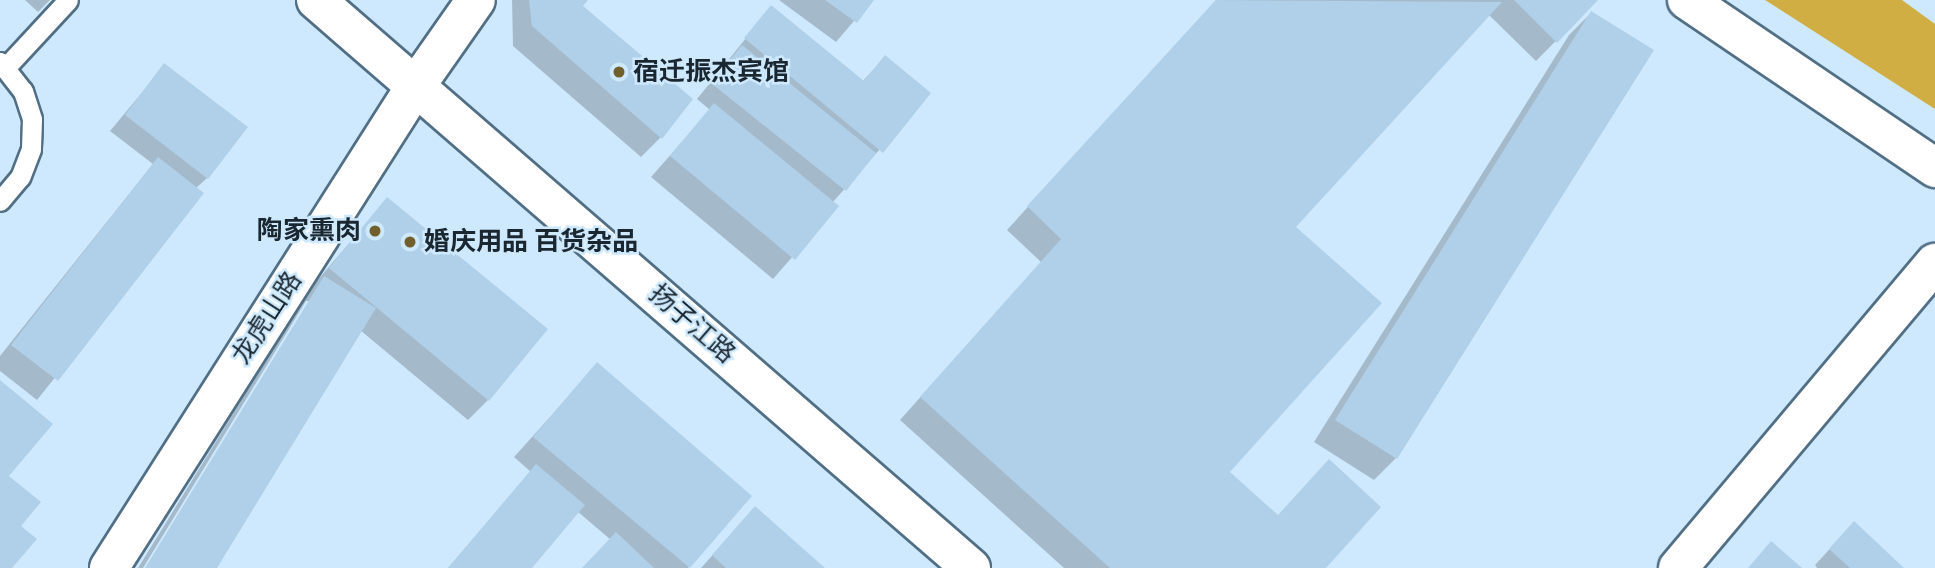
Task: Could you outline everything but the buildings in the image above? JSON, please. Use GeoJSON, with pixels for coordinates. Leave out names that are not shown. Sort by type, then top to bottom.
{"type":"FeatureCollection","features":[{"type":"Feature","properties":{"kind":"street","name":"扬子江路"},"geometry":{"type":"LineString","coordinates":[[316,0],[971,568]]}},
{"type":"Feature","properties":{"kind":"street","name":"龙虎山路"},"geometry":{"type":"LineString","coordinates":[[108,568],[415,87],[476,0]]}},
{"type":"Feature","properties":{"kind":"street"},"geometry":{"type":"LineString","coordinates":[[1687,0],[1935,168]]}},
{"type":"Feature","properties":{"kind":"street"},"geometry":{"type":"LineString","coordinates":[[1678,568],[1935,263]]}},
{"type":"Feature","properties":{"kind":"lane"},"geometry":{"type":"LineString","coordinates":[[0,201],[20,177],[31,149],[32,119],[23,91],[3,65],[68,0]]}},
{"type":"Feature","properties":{"kind":"shaded area"},"geometry":{"type":"Polygon","coordinates":[[[1765,0],[1902,0],[1935,24],[1935,109],[1765,0]]]}},
{"type":"Feature","properties":{"kind":"place","name":"宿迁振杰宾馆"},"geometry":{"type":"Point","coordinates":[619,72]}},
{"type":"Feature","properties":{"kind":"place","name":"陶家熏肉"},"geometry":{"type":"Point","coordinates":[375,231]}},
{"type":"Feature","properties":{"kind":"place","name":"婚庆用品 百货杂品"},"geometry":{"type":"Point","coordinates":[410,242]}}]}
